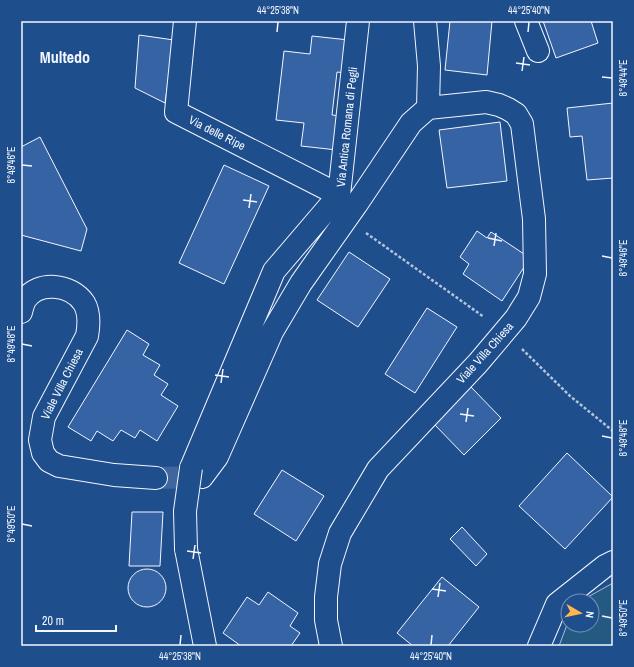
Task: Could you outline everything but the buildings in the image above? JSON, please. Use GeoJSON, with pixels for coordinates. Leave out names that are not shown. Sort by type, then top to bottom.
{"type":"FeatureCollection","features":[{"type":"Feature","properties":{"kind":"street","name":"Via delle Ripe"},"geometry":{"type":"LineString","coordinates":[[185,21],[176,112],[339,195]]}},
{"type":"Feature","properties":{"kind":"street","name":"Via Antica Romana di Pegli"},"geometry":{"type":"LineString","coordinates":[[205,646],[186,549],[185,512],[197,472],[274,271],[339,195],[358,21]]}},
{"type":"Feature","properties":{"kind":"street"},"geometry":{"type":"LineString","coordinates":[[197,472],[217,457],[272,332],[301,283],[411,123],[428,108],[429,66],[425,21]]}},
{"type":"Feature","properties":{"kind":"street"},"geometry":{"type":"LineString","coordinates":[[526,21],[538,52]]}},
{"type":"Feature","properties":{"kind":"street","name":"Viale Villa Chiesa"},"geometry":{"type":"LineString","coordinates":[[331,646],[326,620],[326,597],[330,564],[340,533],[378,469],[478,362],[512,323],[526,302],[533,285],[535,274],[534,219],[522,124],[516,114],[499,104],[486,102],[428,108]]}},
{"type":"Feature","properties":{"kind":"street"},"geometry":{"type":"LineString","coordinates":[[274,271],[301,283]]}},
{"type":"Feature","properties":{"kind":"street","name":"Viale Villa Chiesa"},"geometry":{"type":"LineString","coordinates":[[21,312],[25,300],[33,292],[55,286],[76,294],[84,303],[88,313],[89,325],[87,336],[43,421],[40,440],[46,458],[59,466],[114,475],[156,478]]}},
{"type":"Feature","properties":{"kind":"street"},"geometry":{"type":"LineString","coordinates":[[539,646],[557,604],[604,566],[613,562]]}},
{"type":"Feature","properties":{"kind":"shaded area"},"geometry":{"type":"Polygon","coordinates":[[[613,583],[613,646],[559,646],[564,633],[600,633],[600,593],[595,593],[613,583]]]}},
{"type":"Feature","properties":{"kind":"tunnel"},"geometry":{"type":"LineString","coordinates":[[156,478],[202,477]]}},
{"type":"Feature","properties":{"kind":"district","name":"Multedo"},"geometry":{"type":"Point","coordinates":[65,57]}}]}
